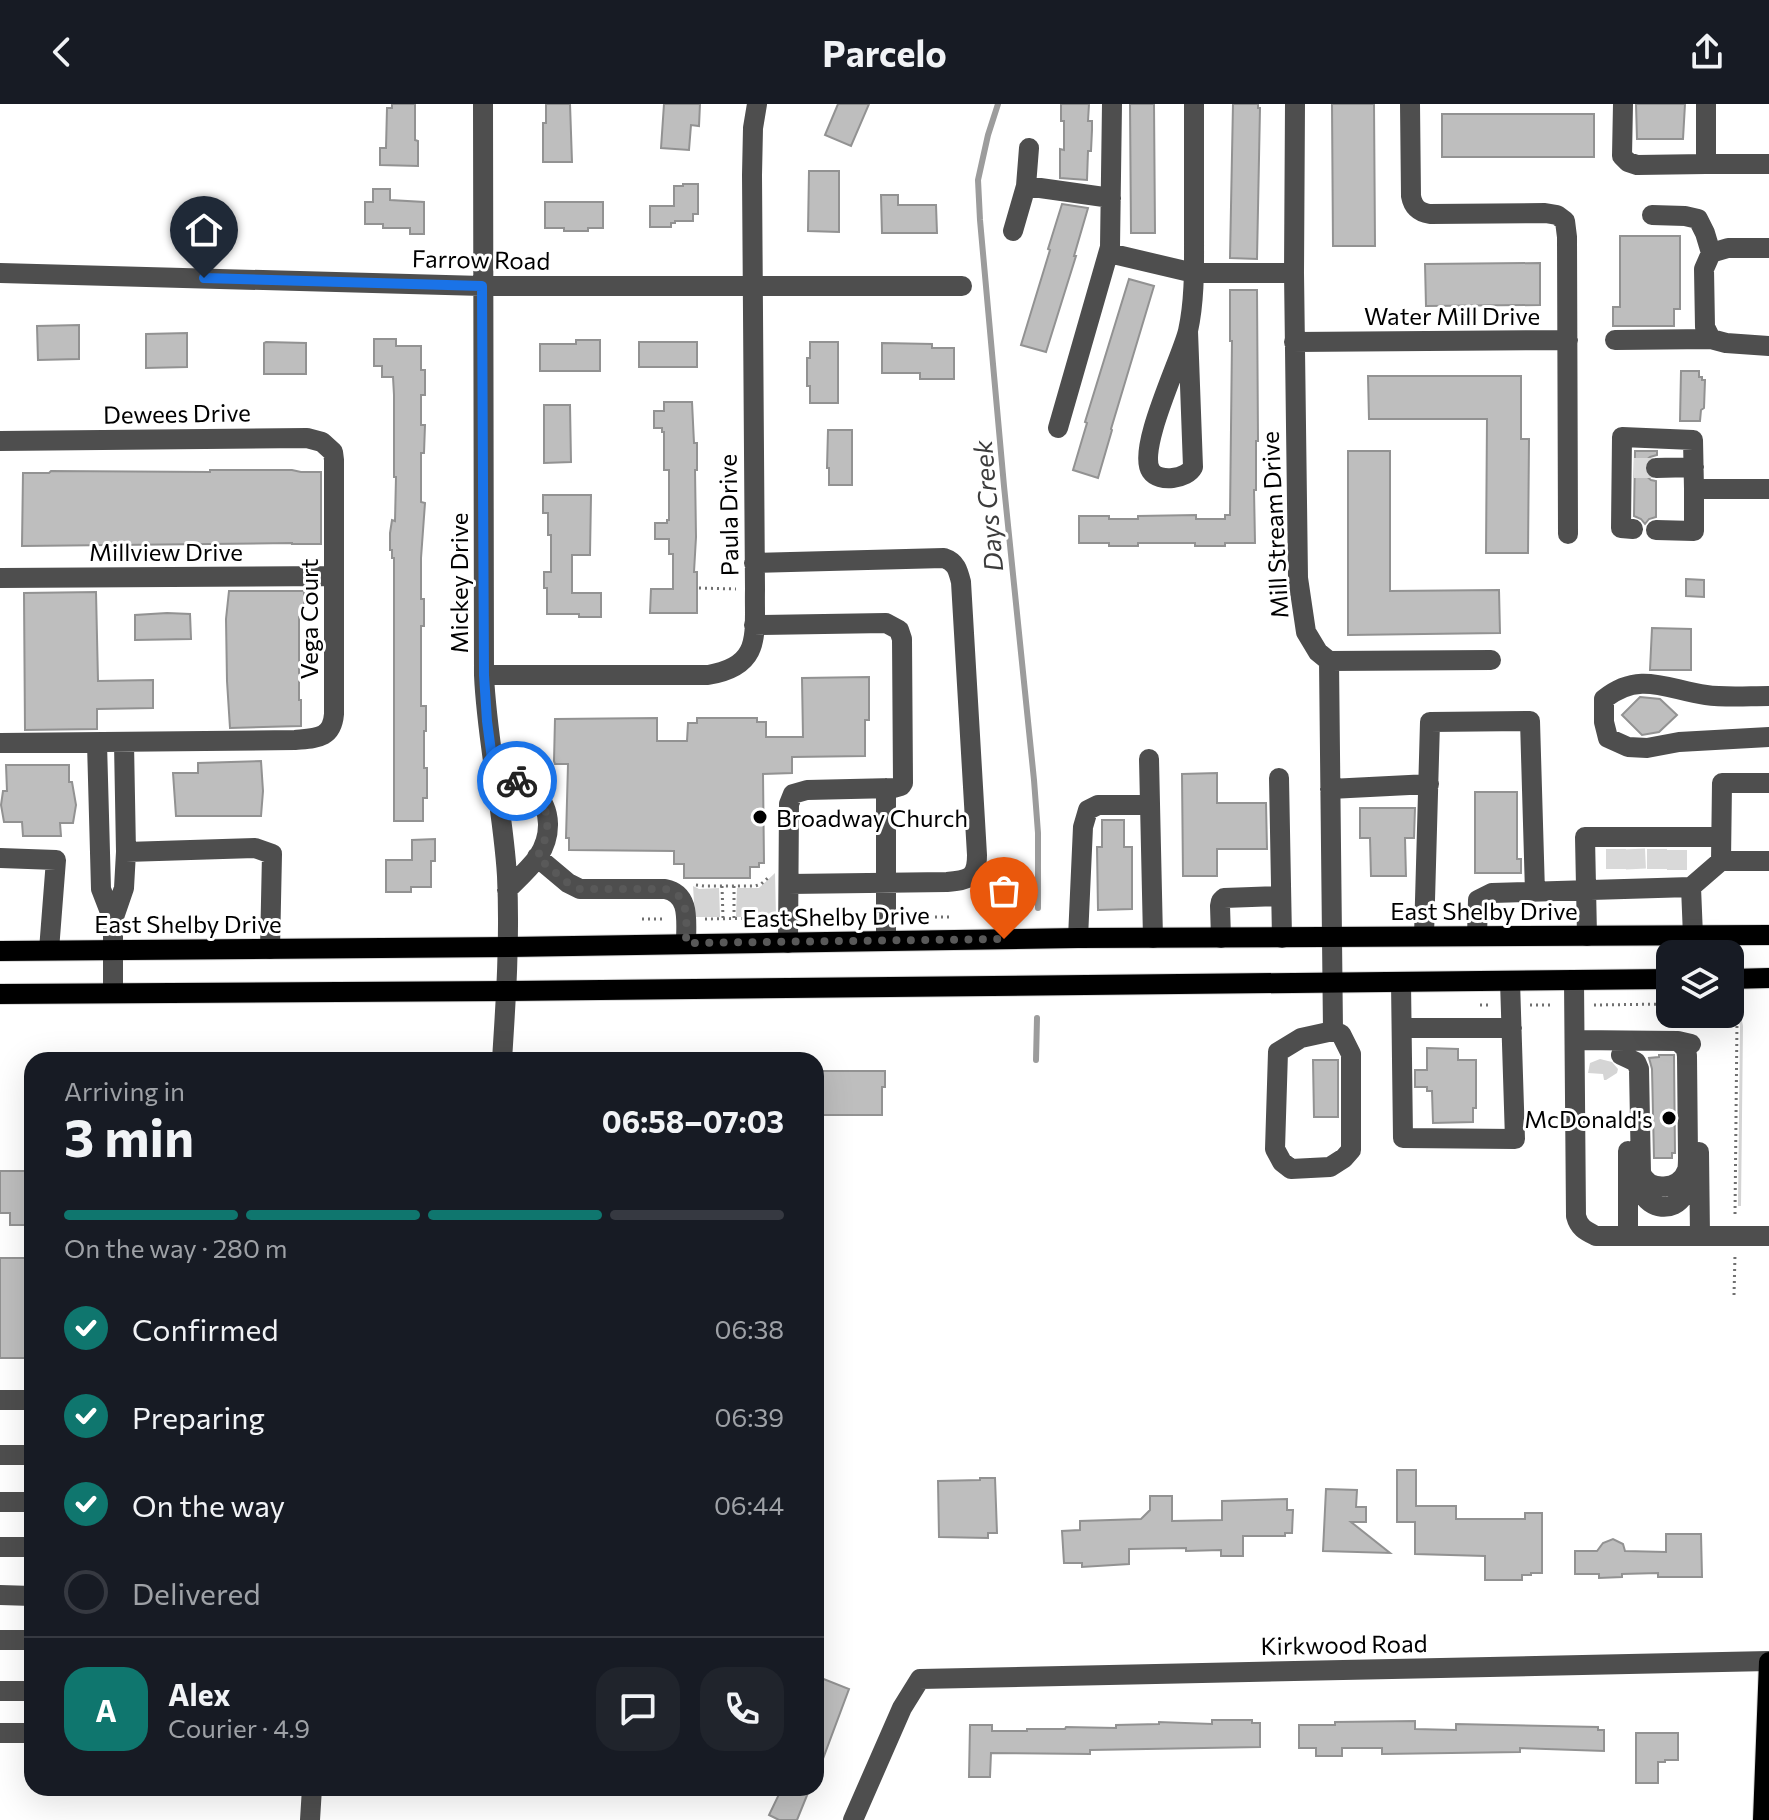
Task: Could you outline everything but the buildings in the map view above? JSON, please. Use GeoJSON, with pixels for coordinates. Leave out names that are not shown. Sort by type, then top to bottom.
{"type":"FeatureCollection","features":[{"type":"Feature","properties":{"kind":"main road","name":"East Shelby Drive"},"geometry":{"type":"LineString","coordinates":[[0,951],[1078,938],[1769,935]]}},
{"type":"Feature","properties":{"kind":"main road"},"geometry":{"type":"LineString","coordinates":[[1744,979],[1769,978]]}},
{"type":"Feature","properties":{"kind":"main road"},"geometry":{"type":"LineString","coordinates":[[0,994],[1656,979]]}},
{"type":"Feature","properties":{"kind":"main road"},"geometry":{"type":"LineString","coordinates":[[1763,1820],[1769,1661]]}},
{"type":"Feature","properties":{"kind":"street","name":"Mickey Drive"},"geometry":{"type":"LineString","coordinates":[[483,104],[484,675],[507,890],[509,947],[503,1052]]}},
{"type":"Feature","properties":{"kind":"street","name":"Paula Drive"},"geometry":{"type":"LineString","coordinates":[[484,675],[690,675],[725,672],[737,667],[750,652],[755,589],[752,160],[757,104]]}},
{"type":"Feature","properties":{"kind":"street"},"geometry":{"type":"LineString","coordinates":[[1058,428],[1109,253],[1112,104]]}},
{"type":"Feature","properties":{"kind":"street"},"geometry":{"type":"LineString","coordinates":[[1188,331],[1150,444],[1149,469],[1161,477],[1185,476],[1193,467],[1188,331],[1194,273],[1194,104]]}},
{"type":"Feature","properties":{"kind":"street","name":"Mill Stream Drive"},"geometry":{"type":"LineString","coordinates":[[1295,104],[1294,342],[1300,600],[1306,632],[1318,652],[1329,661]]}},
{"type":"Feature","properties":{"kind":"street","name":"Water Mill Drive"},"geometry":{"type":"LineString","coordinates":[[1294,342],[1568,340],[1565,221],[1557,215],[1545,213],[1430,214],[1419,211],[1413,205],[1411,196],[1410,104]]}},
{"type":"Feature","properties":{"kind":"street"},"geometry":{"type":"LineString","coordinates":[[1623,104],[1622,156],[1628,162],[1637,165],[1769,164]]}},
{"type":"Feature","properties":{"kind":"street"},"geometry":{"type":"LineString","coordinates":[[1706,104],[1706,164]]}},
{"type":"Feature","properties":{"kind":"street"},"geometry":{"type":"LineString","coordinates":[[1013,231],[1026,186],[1029,148]]}},
{"type":"Feature","properties":{"kind":"street"},"geometry":{"type":"LineString","coordinates":[[1026,186],[1111,198]]}},
{"type":"Feature","properties":{"kind":"street"},"geometry":{"type":"LineString","coordinates":[[1652,215],[1698,219],[1711,253],[1704,269],[1705,327],[1711,339]]}},
{"type":"Feature","properties":{"kind":"street"},"geometry":{"type":"LineString","coordinates":[[1711,253],[1728,248],[1769,248]]}},
{"type":"Feature","properties":{"kind":"street"},"geometry":{"type":"LineString","coordinates":[[1109,253],[1194,273],[1294,273]]}},
{"type":"Feature","properties":{"kind":"street","name":"Farrow Road"},"geometry":{"type":"LineString","coordinates":[[0,273],[482,286],[962,286]]}},
{"type":"Feature","properties":{"kind":"street"},"geometry":{"type":"LineString","coordinates":[[1615,340],[1711,339],[1769,346]]}},
{"type":"Feature","properties":{"kind":"street"},"geometry":{"type":"LineString","coordinates":[[1568,340],[1568,534]]}},
{"type":"Feature","properties":{"kind":"street"},"geometry":{"type":"LineString","coordinates":[[1633,529],[1621,528],[1628,468],[1622,437],[1693,440],[1694,531],[1656,530]]}},
{"type":"Feature","properties":{"kind":"street","name":"Dewees Drive"},"geometry":{"type":"LineString","coordinates":[[0,441],[307,438],[322,442],[333,452],[335,470]]}},
{"type":"Feature","properties":{"kind":"street"},"geometry":{"type":"LineString","coordinates":[[1656,468],[1694,467]]}},
{"type":"Feature","properties":{"kind":"street","name":"Vega Court"},"geometry":{"type":"LineString","coordinates":[[0,743],[295,740],[324,735],[333,723],[335,470]]}},
{"type":"Feature","properties":{"kind":"street"},"geometry":{"type":"LineString","coordinates":[[1694,489],[1769,489]]}},
{"type":"Feature","properties":{"kind":"street"},"geometry":{"type":"LineString","coordinates":[[754,563],[944,558],[952,561],[957,568],[962,597],[975,873],[961,881],[886,883],[780,879]]}},
{"type":"Feature","properties":{"kind":"street","name":"Millview Drive"},"geometry":{"type":"LineString","coordinates":[[0,578],[333,576]]}},
{"type":"Feature","properties":{"kind":"street"},"geometry":{"type":"LineString","coordinates":[[754,625],[886,623],[899,630],[902,639],[905,780],[901,786],[886,788],[807,790],[793,794],[789,804],[780,879],[788,943]]}},
{"type":"Feature","properties":{"kind":"street"},"geometry":{"type":"LineString","coordinates":[[1333,1031],[1329,661],[1491,660]]}},
{"type":"Feature","properties":{"kind":"street"},"geometry":{"type":"LineString","coordinates":[[1769,696],[1706,695],[1647,682],[1615,691],[1604,699],[1608,738],[1628,747],[1769,737]]}},
{"type":"Feature","properties":{"kind":"street"},"geometry":{"type":"LineString","coordinates":[[1424,936],[1430,722],[1530,721],[1535,892]]}},
{"type":"Feature","properties":{"kind":"street"},"geometry":{"type":"LineString","coordinates":[[97,743],[101,889],[113,920]]}},
{"type":"Feature","properties":{"kind":"street"},"geometry":{"type":"LineString","coordinates":[[113,993],[113,920],[124,888],[126,844],[124,743]]}},
{"type":"Feature","properties":{"kind":"street"},"geometry":{"type":"LineString","coordinates":[[1149,759],[1153,938]]}},
{"type":"Feature","properties":{"kind":"street"},"geometry":{"type":"LineString","coordinates":[[494,774],[535,792],[548,817],[547,836],[537,857],[507,890]]}},
{"type":"Feature","properties":{"kind":"street"},"geometry":{"type":"LineString","coordinates":[[1279,778],[1282,938]]}},
{"type":"Feature","properties":{"kind":"street"},"geometry":{"type":"LineString","coordinates":[[1721,861],[1722,783],[1769,783]]}},
{"type":"Feature","properties":{"kind":"street"},"geometry":{"type":"LineString","coordinates":[[1330,789],[1429,784]]}},
{"type":"Feature","properties":{"kind":"street"},"geometry":{"type":"LineString","coordinates":[[886,788],[886,941]]}},
{"type":"Feature","properties":{"kind":"street"},"geometry":{"type":"LineString","coordinates":[[1078,938],[1083,827],[1088,810],[1098,805],[1150,805]]}},
{"type":"Feature","properties":{"kind":"street"},"geometry":{"type":"LineString","coordinates":[[99,836],[126,844],[255,848],[272,854],[270,949]]}},
{"type":"Feature","properties":{"kind":"street"},"geometry":{"type":"LineString","coordinates":[[1587,936],[1585,837],[1626,861],[1670,864],[1769,861]]}},
{"type":"Feature","properties":{"kind":"street"},"geometry":{"type":"LineString","coordinates":[[1477,936],[1478,900],[1492,893],[1587,890],[1626,861],[1670,864],[1721,837]]}},
{"type":"Feature","properties":{"kind":"street"},"geometry":{"type":"LineString","coordinates":[[537,857],[580,889],[665,889],[677,893],[682,898],[686,919],[686,943]]}},
{"type":"Feature","properties":{"kind":"street"},"geometry":{"type":"LineString","coordinates":[[0,858],[56,860],[49,950]]}},
{"type":"Feature","properties":{"kind":"street"},"geometry":{"type":"LineString","coordinates":[[1670,864],[1693,936]]}},
{"type":"Feature","properties":{"kind":"street"},"geometry":{"type":"LineString","coordinates":[[1221,938],[1221,901],[1224,898],[1281,896]]}},
{"type":"Feature","properties":{"kind":"street"},"geometry":{"type":"LineString","coordinates":[[1401,982],[1403,1138],[1515,1139],[1510,981]]}},
{"type":"Feature","properties":{"kind":"street"},"geometry":{"type":"LineString","coordinates":[[1574,981],[1578,1223],[1596,1236],[1769,1236]]}},
{"type":"Feature","properties":{"kind":"street"},"geometry":{"type":"LineString","coordinates":[[1402,1028],[1512,1028]]}},
{"type":"Feature","properties":{"kind":"street"},"geometry":{"type":"LineString","coordinates":[[1333,1031],[1341,1034],[1351,1054],[1351,1150],[1330,1167],[1291,1169],[1282,1162],[1275,1149],[1278,1052],[1301,1038],[1333,1031]]}},
{"type":"Feature","properties":{"kind":"street"},"geometry":{"type":"LineString","coordinates":[[1575,1047],[1678,1041],[1695,1045],[1698,1051],[1700,1236]]}},
{"type":"Feature","properties":{"kind":"street"},"geometry":{"type":"LineString","coordinates":[[1575,1047],[1621,1055],[1636,1062],[1639,1069],[1641,1173],[1643,1179],[1652,1185],[1666,1187],[1681,1179],[1687,1169],[1687,1056],[1686,1049],[1678,1041]]}},
{"type":"Feature","properties":{"kind":"street"},"geometry":{"type":"LineString","coordinates":[[1621,1055],[1626,1062],[1628,1075],[1628,1236]]}},
{"type":"Feature","properties":{"kind":"street"},"geometry":{"type":"LineString","coordinates":[[0,1400],[24,1400]]}},
{"type":"Feature","properties":{"kind":"street"},"geometry":{"type":"LineString","coordinates":[[0,1455],[24,1455]]}},
{"type":"Feature","properties":{"kind":"street"},"geometry":{"type":"LineString","coordinates":[[0,1502],[24,1502]]}},
{"type":"Feature","properties":{"kind":"street"},"geometry":{"type":"LineString","coordinates":[[0,1547],[24,1547]]}},
{"type":"Feature","properties":{"kind":"street"},"geometry":{"type":"LineString","coordinates":[[0,1595],[24,1596]]}},
{"type":"Feature","properties":{"kind":"street"},"geometry":{"type":"LineString","coordinates":[[0,1640],[24,1640]]}},
{"type":"Feature","properties":{"kind":"street","name":"Kirkwood Road"},"geometry":{"type":"LineString","coordinates":[[853,1820],[902,1708],[920,1679],[1769,1661]]}},
{"type":"Feature","properties":{"kind":"street"},"geometry":{"type":"LineString","coordinates":[[0,1691],[24,1691]]}},
{"type":"Feature","properties":{"kind":"street"},"geometry":{"type":"LineString","coordinates":[[0,1733],[24,1733]]}},
{"type":"Feature","properties":{"kind":"street"},"geometry":{"type":"LineString","coordinates":[[310,1820],[312,1796]]}},
{"type":"Feature","properties":{"kind":"path"},"geometry":{"type":"LineString","coordinates":[[699,588],[755,589]]}},
{"type":"Feature","properties":{"kind":"path"},"geometry":{"type":"LineString","coordinates":[[693,883],[698,886],[734,886],[780,879]]}},
{"type":"Feature","properties":{"kind":"path"},"geometry":{"type":"LineString","coordinates":[[722,886],[723,919]]}},
{"type":"Feature","properties":{"kind":"path"},"geometry":{"type":"LineString","coordinates":[[734,886],[734,919]]}},
{"type":"Feature","properties":{"kind":"path"},"geometry":{"type":"LineString","coordinates":[[1734,1295],[1737,1028]]}},
{"type":"Feature","properties":{"kind":"shaded area"},"geometry":{"type":"Polygon","coordinates":[[[775,873],[776,916],[736,917],[737,888],[759,888],[775,873]]]}},
{"type":"Feature","properties":{"kind":"shaded area"},"geometry":{"type":"Polygon","coordinates":[[[693,886],[699,889],[719,888],[720,917],[695,917],[693,886]]]}},
{"type":"Feature","properties":{"kind":"shaded area"},"geometry":{"type":"Polygon","coordinates":[[[1740,1028],[1743,1028],[1741,1206],[1738,1206],[1740,1028]]]}},
{"type":"Feature","properties":{"kind":"shaded area"},"geometry":{"type":"Polygon","coordinates":[[[1600,1059],[1612,1062],[1618,1069],[1617,1073],[1604,1080],[1603,1074],[1588,1073],[1590,1063],[1600,1059]]]}},
{"type":"Feature","properties":{"kind":"waterway","name":"Days Creek"},"geometry":{"type":"LineString","coordinates":[[998,104],[978,180],[1004,486],[1034,780],[1038,908]]}},
{"type":"Feature","properties":{"kind":"waterway","name":"Days Creek"},"geometry":{"type":"LineString","coordinates":[[1036,1060],[1037,1018]]}},
{"type":"Feature","properties":{"kind":"tunnel"},"geometry":{"type":"LineString","coordinates":[[1634,468],[1656,468]]}},
{"type":"Feature","properties":{"kind":"tunnel"},"geometry":{"type":"LineString","coordinates":[[1616,849],[1616,869]]}},
{"type":"Feature","properties":{"kind":"tunnel"},"geometry":{"type":"LineString","coordinates":[[1635,849],[1636,870]]}},
{"type":"Feature","properties":{"kind":"tunnel"},"geometry":{"type":"LineString","coordinates":[[1657,849],[1657,869]]}},
{"type":"Feature","properties":{"kind":"tunnel"},"geometry":{"type":"LineString","coordinates":[[1677,849],[1677,870]]}},
{"type":"Feature","properties":{"kind":"way so far"},"geometry":{"type":"LineString","coordinates":[[517,781],[535,792],[548,817],[547,836],[537,857],[580,889],[665,889],[677,893],[682,898],[686,919],[686,943],[1004,939]]}},
{"type":"Feature","properties":{"kind":"place","name":"Broadway Church"},"geometry":{"type":"Point","coordinates":[760,817]}},
{"type":"Feature","properties":{"kind":"place","name":"McDonald's"},"geometry":{"type":"Point","coordinates":[1669,1118]}},
{"type":"Feature","properties":{"kind":"route"},"geometry":{"type":"LineString","coordinates":[[204,278],[482,286],[485,700],[494,774],[517,781]]}}]}
